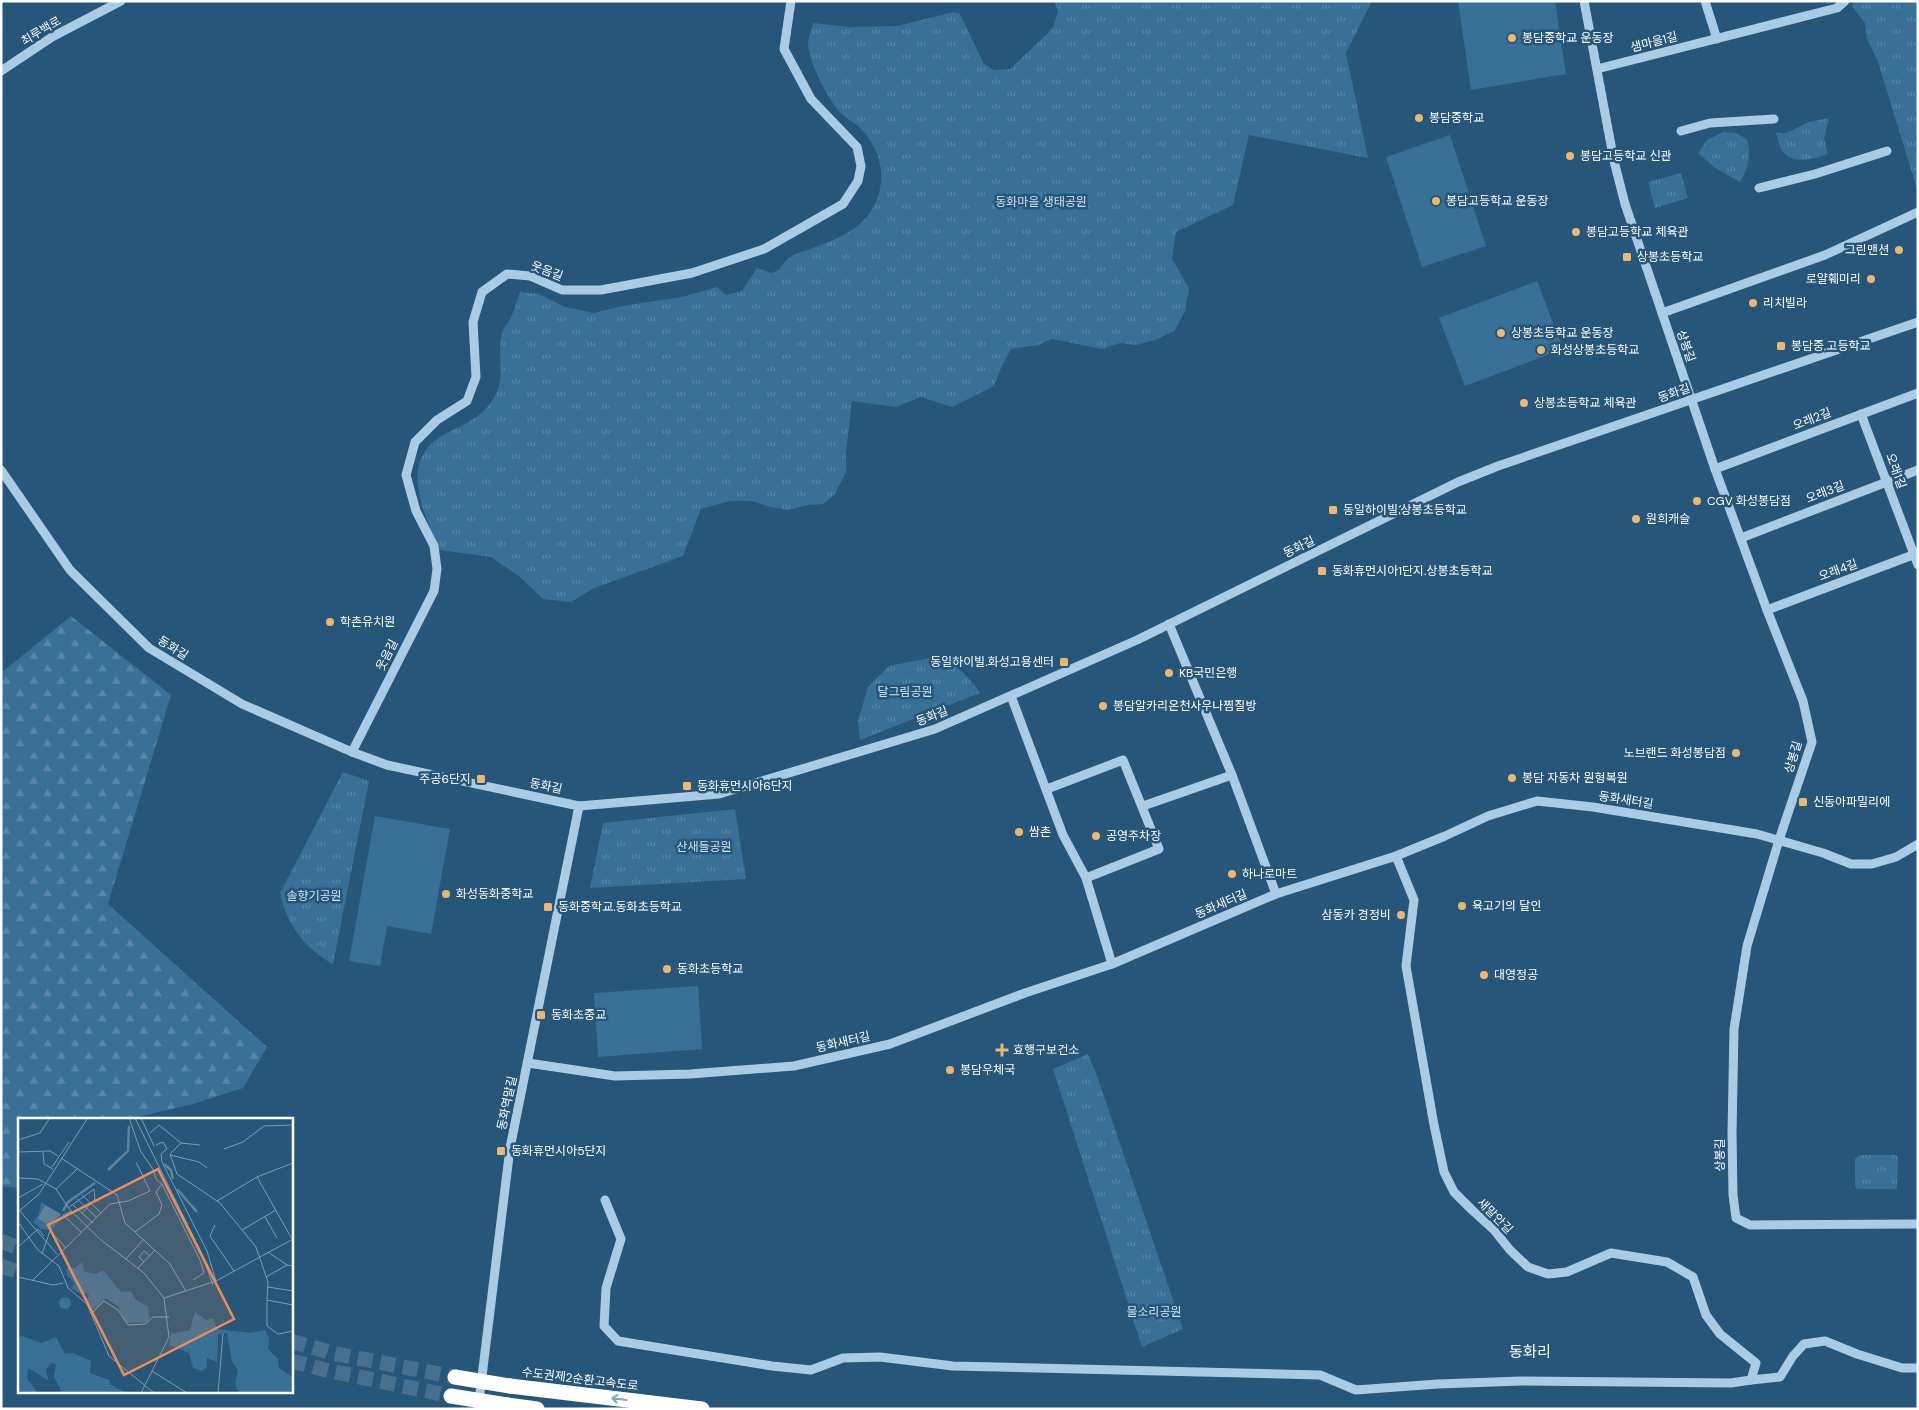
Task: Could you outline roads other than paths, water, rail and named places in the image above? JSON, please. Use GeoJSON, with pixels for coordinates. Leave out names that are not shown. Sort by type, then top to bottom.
{"type":"FeatureCollection","features":[{"type":"Feature","properties":{"kind":"highway","name":"수도권제2순환고속도로"},"geometry":{"type":"LineString","coordinates":[[455,1377],[510,1386],[702,1409]]}},
{"type":"Feature","properties":{"kind":"highway"},"geometry":{"type":"LineString","coordinates":[[451,1396],[537,1409]]}},
{"type":"Feature","properties":{"kind":"street","name":"최루백로"},"geometry":{"type":"LineString","coordinates":[[1,71],[52,37],[121,1]]}},
{"type":"Feature","properties":{"kind":"street","name":"웃음길"},"geometry":{"type":"LineString","coordinates":[[352,752],[434,591],[437,569],[434,546],[416,510],[406,475],[415,442],[437,420],[467,401],[476,377],[473,322],[482,292],[507,274],[530,276],[562,290],[601,290],[692,273],[764,249],[796,232],[843,204],[858,181],[861,166],[857,147],[812,99],[784,49],[791,1]]}},
{"type":"Feature","properties":{"kind":"street","name":"상봉길"},"geometry":{"type":"LineString","coordinates":[[1584,1],[1614,161],[1625,204],[1715,469],[1767,610],[1804,701],[1812,742],[1779,840],[1747,946],[1734,1029],[1732,1133],[1733,1195],[1736,1218],[1750,1225],[1918,1224]]}},
{"type":"Feature","properties":{"kind":"street"},"geometry":{"type":"LineString","coordinates":[[1705,1],[1716,38]]}},
{"type":"Feature","properties":{"kind":"street","name":"샘마을1길"},"geometry":{"type":"LineString","coordinates":[[1597,69],[1837,8],[1845,1]]}},
{"type":"Feature","properties":{"kind":"street"},"geometry":{"type":"LineString","coordinates":[[1681,131],[1710,123],[1774,119]]}},
{"type":"Feature","properties":{"kind":"street"},"geometry":{"type":"LineString","coordinates":[[1759,188],[1815,174],[1887,151]]}},
{"type":"Feature","properties":{"kind":"street"},"geometry":{"type":"LineString","coordinates":[[1662,313],[1825,255],[1918,212]]}},
{"type":"Feature","properties":{"kind":"street","name":"동화길"},"geometry":{"type":"LineString","coordinates":[[1,470],[70,570],[149,648],[242,704],[352,752],[387,765],[579,806],[718,794],[935,729],[1169,624],[1458,482],[1498,466],[1918,322]]}},
{"type":"Feature","properties":{"kind":"street","name":"오래2길"},"geometry":{"type":"LineString","coordinates":[[1715,469],[1918,393]]}},
{"type":"Feature","properties":{"kind":"street","name":"오래1길"},"geometry":{"type":"LineString","coordinates":[[1861,414],[1916,554],[1918,565]]}},
{"type":"Feature","properties":{"kind":"street","name":"오래3길"},"geometry":{"type":"LineString","coordinates":[[1741,538],[1918,470]]}},
{"type":"Feature","properties":{"kind":"street","name":"오래4길"},"geometry":{"type":"LineString","coordinates":[[1767,610],[1916,554]]}},
{"type":"Feature","properties":{"kind":"street"},"geometry":{"type":"LineString","coordinates":[[1169,624],[1232,775],[1276,894]]}},
{"type":"Feature","properties":{"kind":"street"},"geometry":{"type":"LineString","coordinates":[[1011,696],[1064,835],[1086,878],[1112,964]]}},
{"type":"Feature","properties":{"kind":"street"},"geometry":{"type":"LineString","coordinates":[[1047,789],[1123,760],[1159,849],[1086,878]]}},
{"type":"Feature","properties":{"kind":"street"},"geometry":{"type":"LineString","coordinates":[[1143,806],[1232,775]]}},
{"type":"Feature","properties":{"kind":"street","name":"동화새터길"},"geometry":{"type":"LineString","coordinates":[[528,1063],[614,1076],[690,1074],[794,1066],[890,1044],[1025,993],[1112,964],[1276,894],[1396,856],[1488,816],[1537,801],[1612,810],[1756,834],[1851,864],[1872,864],[1896,857],[1918,844]]}},
{"type":"Feature","properties":{"kind":"street","name":"동화역말길"},"geometry":{"type":"LineString","coordinates":[[478,1409],[510,1148],[579,806]]}},
{"type":"Feature","properties":{"kind":"street","name":"새말안길"},"geometry":{"type":"LineString","coordinates":[[1396,856],[1414,900],[1406,966],[1434,1125],[1444,1172],[1454,1192],[1494,1230],[1510,1250],[1528,1267],[1548,1274],[1567,1272],[1611,1253],[1667,1262],[1693,1277],[1706,1315],[1720,1334],[1756,1363],[1751,1380]]}},
{"type":"Feature","properties":{"kind":"street"},"geometry":{"type":"LineString","coordinates":[[605,1200],[621,1239],[606,1288],[604,1326],[618,1341],[772,1366],[811,1370],[842,1358],[880,1357],[962,1366],[1320,1375],[1356,1390],[1520,1381],[1731,1383],[1780,1377],[1793,1356],[1804,1344],[1825,1341],[1856,1354],[1902,1368],[1918,1368]]}},
{"type":"Feature","properties":{"kind":"tunnel"},"geometry":{"type":"LineString","coordinates":[[1,1241],[18,1248]]}},
{"type":"Feature","properties":{"kind":"tunnel"},"geometry":{"type":"LineString","coordinates":[[1,1266],[18,1272]]}},
{"type":"Feature","properties":{"kind":"tunnel"},"geometry":{"type":"LineString","coordinates":[[292,1341],[332,1353],[455,1377]]}},
{"type":"Feature","properties":{"kind":"tunnel"},"geometry":{"type":"LineString","coordinates":[[292,1361],[451,1396]]}},
{"type":"Feature","properties":{"kind":"place","name":"봉담중학교 운동장"},"geometry":{"type":"Point","coordinates":[1512,38]}},
{"type":"Feature","properties":{"kind":"place","name":"봉담중학교"},"geometry":{"type":"Point","coordinates":[1419,118]}},
{"type":"Feature","properties":{"kind":"place","name":"봉담고등학교 신관"},"geometry":{"type":"Point","coordinates":[1570,156]}},
{"type":"Feature","properties":{"kind":"place","name":"봉담고등학교 운동장"},"geometry":{"type":"Point","coordinates":[1436,201]}},
{"type":"Feature","properties":{"kind":"place","name":"봉담고등학교 체육관"},"geometry":{"type":"Point","coordinates":[1576,232]}},
{"type":"Feature","properties":{"kind":"place","name":"그린맨션"},"geometry":{"type":"Point","coordinates":[1899,250]}},
{"type":"Feature","properties":{"kind":"place","name":"상봉초등학교"},"geometry":{"type":"Point","coordinates":[1627,257]}},
{"type":"Feature","properties":{"kind":"place","name":"로얄훼미리"},"geometry":{"type":"Point","coordinates":[1871,279]}},
{"type":"Feature","properties":{"kind":"place","name":"리치빌라"},"geometry":{"type":"Point","coordinates":[1753,303]}},
{"type":"Feature","properties":{"kind":"place","name":"상봉초등학교 운동장"},"geometry":{"type":"Point","coordinates":[1501,333]}},
{"type":"Feature","properties":{"kind":"place","name":"봉담중.고등학교"},"geometry":{"type":"Point","coordinates":[1781,346]}},
{"type":"Feature","properties":{"kind":"place","name":"화성상봉초등학교"},"geometry":{"type":"Point","coordinates":[1541,350]}},
{"type":"Feature","properties":{"kind":"place","name":"상봉초등학교 체육관"},"geometry":{"type":"Point","coordinates":[1524,403]}},
{"type":"Feature","properties":{"kind":"place","name":"CGV 화성봉담점"},"geometry":{"type":"Point","coordinates":[1697,501]}},
{"type":"Feature","properties":{"kind":"place","name":"동일하이빌.상봉초등학교"},"geometry":{"type":"Point","coordinates":[1333,510]}},
{"type":"Feature","properties":{"kind":"place","name":"원희캐슬"},"geometry":{"type":"Point","coordinates":[1636,519]}},
{"type":"Feature","properties":{"kind":"place","name":"동화휴먼시아1단지.상봉초등학교"},"geometry":{"type":"Point","coordinates":[1322,571]}},
{"type":"Feature","properties":{"kind":"place","name":"학촌유치원"},"geometry":{"type":"Point","coordinates":[330,622]}},
{"type":"Feature","properties":{"kind":"place","name":"동일하이빌.화성고용센터"},"geometry":{"type":"Point","coordinates":[1064,662]}},
{"type":"Feature","properties":{"kind":"place","name":"KB국민은행"},"geometry":{"type":"Point","coordinates":[1169,673]}},
{"type":"Feature","properties":{"kind":"place","name":"봉담알카리온천사우나찜질방"},"geometry":{"type":"Point","coordinates":[1103,706]}},
{"type":"Feature","properties":{"kind":"place","name":"노브랜드 화성봉담점"},"geometry":{"type":"Point","coordinates":[1736,753]}},
{"type":"Feature","properties":{"kind":"place","name":"봉담 자동차 원형복원"},"geometry":{"type":"Point","coordinates":[1512,778]}},
{"type":"Feature","properties":{"kind":"place","name":"주공6단지"},"geometry":{"type":"Point","coordinates":[481,779]}},
{"type":"Feature","properties":{"kind":"place","name":"동화휴먼시아6단지"},"geometry":{"type":"Point","coordinates":[687,786]}},
{"type":"Feature","properties":{"kind":"place","name":"신동아파밀리에"},"geometry":{"type":"Point","coordinates":[1803,802]}},
{"type":"Feature","properties":{"kind":"place","name":"쌈촌"},"geometry":{"type":"Point","coordinates":[1019,832]}},
{"type":"Feature","properties":{"kind":"place","name":"공영주차장"},"geometry":{"type":"Point","coordinates":[1096,836]}},
{"type":"Feature","properties":{"kind":"place","name":"하나로마트"},"geometry":{"type":"Point","coordinates":[1232,874]}},
{"type":"Feature","properties":{"kind":"place","name":"화성동화중학교"},"geometry":{"type":"Point","coordinates":[446,894]}},
{"type":"Feature","properties":{"kind":"place","name":"육고기의 달인"},"geometry":{"type":"Point","coordinates":[1462,906]}},
{"type":"Feature","properties":{"kind":"place","name":"동화중학교.동화초등학교"},"geometry":{"type":"Point","coordinates":[548,907]}},
{"type":"Feature","properties":{"kind":"place","name":"삼동카 경정비"},"geometry":{"type":"Point","coordinates":[1401,915]}},
{"type":"Feature","properties":{"kind":"place","name":"동화초등학교"},"geometry":{"type":"Point","coordinates":[667,969]}},
{"type":"Feature","properties":{"kind":"place","name":"대영정공"},"geometry":{"type":"Point","coordinates":[1484,975]}},
{"type":"Feature","properties":{"kind":"place","name":"동화초중교"},"geometry":{"type":"Point","coordinates":[541,1015]}},
{"type":"Feature","properties":{"kind":"place","name":"효행구보건소"},"geometry":{"type":"Point","coordinates":[1002,1050]}},
{"type":"Feature","properties":{"kind":"place","name":"봉담우체국"},"geometry":{"type":"Point","coordinates":[950,1070]}},
{"type":"Feature","properties":{"kind":"place","name":"동화휴먼시아5단지"},"geometry":{"type":"Point","coordinates":[501,1151]}},
{"type":"Feature","properties":{"kind":"district","name":"동화리"},"geometry":{"type":"Point","coordinates":[1530,1352]}},
{"type":"Feature","properties":{"kind":"park label","name":"동화마을 생태공원"},"geometry":{"type":"Point","coordinates":[1041,202]}},
{"type":"Feature","properties":{"kind":"park label","name":"달그림공원"},"geometry":{"type":"Point","coordinates":[905,692]}},
{"type":"Feature","properties":{"kind":"park label","name":"산새들공원"},"geometry":{"type":"Point","coordinates":[704,847]}},
{"type":"Feature","properties":{"kind":"park label","name":"솔향기공원"},"geometry":{"type":"Point","coordinates":[314,896]}},
{"type":"Feature","properties":{"kind":"park label","name":"물소리공원"},"geometry":{"type":"Point","coordinates":[1154,1312]}}]}
